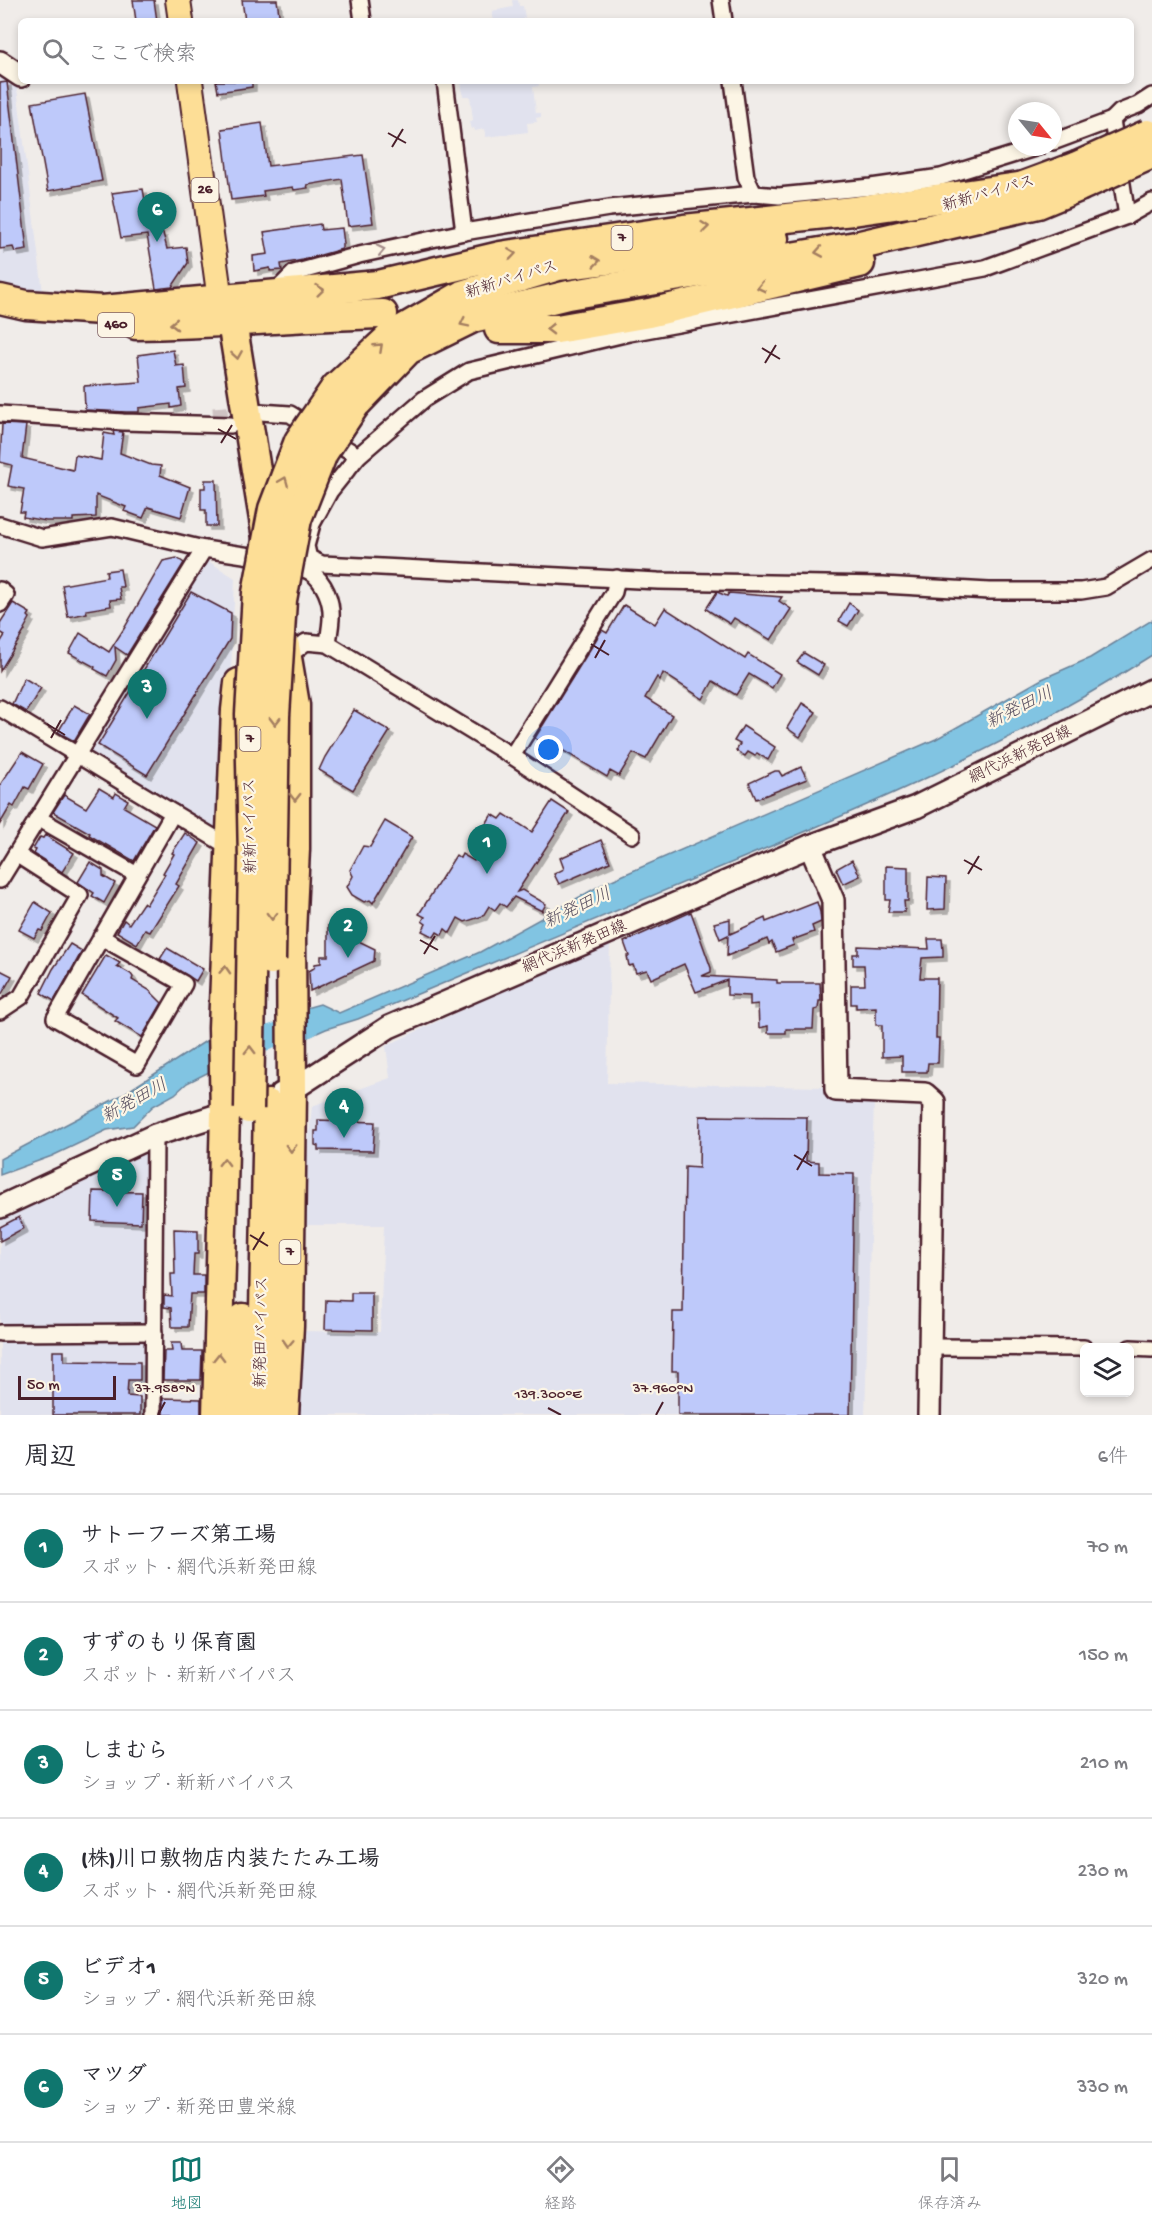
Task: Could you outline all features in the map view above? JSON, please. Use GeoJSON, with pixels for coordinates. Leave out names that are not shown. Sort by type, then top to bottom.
{"type":"FeatureCollection","features":[{"type":"Feature","properties":{"kind":"highway","name":"新新バイパス"},"geometry":{"type":"LineString","coordinates":[[247,1109],[253,860],[250,714],[257,593],[273,509],[299,441],[345,396],[391,336],[462,295],[558,266],[833,231],[968,204],[1032,195],[1078,177],[1119,149],[1151,140]]}},
{"type":"Feature","properties":{"kind":"highway","name":"7"},"geometry":{"type":"LineString","coordinates":[[222,315],[272,295],[378,285],[500,256],[684,229],[1032,195]]}},
{"type":"Feature","properties":{"kind":"highway","name":"7"},"geometry":{"type":"LineString","coordinates":[[500,329],[557,329],[661,310],[812,275],[979,232],[1032,195]]}},
{"type":"Feature","properties":{"kind":"highway","name":"460"},"geometry":{"type":"LineString","coordinates":[[0,298],[26,305],[222,315]]}},
{"type":"Feature","properties":{"kind":"highway","name":"460"},"geometry":{"type":"LineString","coordinates":[[0,314],[70,325],[222,315]]}},
{"type":"Feature","properties":{"kind":"highway"},"geometry":{"type":"LineString","coordinates":[[222,315],[383,314]]}},
{"type":"Feature","properties":{"kind":"highway","name":"7"},"geometry":{"type":"LineString","coordinates":[[222,315],[222,420],[262,558],[287,657],[295,705],[289,1326],[284,1415]]}},
{"type":"Feature","properties":{"kind":"highway","name":"7"},"geometry":{"type":"LineString","coordinates":[[217,1415],[247,1109],[224,1082],[223,1028],[236,710],[262,558],[222,315]]}},
{"type":"Feature","properties":{"kind":"highway","name":"新発田バイパス"},"geometry":{"type":"LineString","coordinates":[[247,1109],[252,1351],[262,1415]]}},
{"type":"Feature","properties":{"kind":"highway","name":"新発田バイパス"},"geometry":{"type":"LineString","coordinates":[[241,1415],[252,1351]]}},
{"type":"Feature","properties":{"kind":"main road"},"geometry":{"type":"LineString","coordinates":[[178,0],[181,18]]}},
{"type":"Feature","properties":{"kind":"main road"},"geometry":{"type":"LineString","coordinates":[[0,62],[18,74]]}},
{"type":"Feature","properties":{"kind":"main road","name":"26"},"geometry":{"type":"LineString","coordinates":[[190,84],[222,315]]}},
{"type":"Feature","properties":{"kind":"main road","name":"網代浜新発田線"},"geometry":{"type":"LineString","coordinates":[[0,1207],[156,1135],[247,1109],[292,1090],[389,1027],[810,846],[916,807],[1152,690]]}},
{"type":"Feature","properties":{"kind":"main road"},"geometry":{"type":"LineString","coordinates":[[810,846],[833,900],[836,1090],[925,1094],[934,1102],[929,1415]]}},
{"type":"Feature","properties":{"kind":"street"},"geometry":{"type":"LineString","coordinates":[[360,0],[363,18]]}},
{"type":"Feature","properties":{"kind":"street"},"geometry":{"type":"LineString","coordinates":[[721,0],[724,18]]}},
{"type":"Feature","properties":{"kind":"street"},"geometry":{"type":"LineString","coordinates":[[445,84],[464,232]]}},
{"type":"Feature","properties":{"kind":"street"},"geometry":{"type":"LineString","coordinates":[[733,84],[746,177],[754,194]]}},
{"type":"Feature","properties":{"kind":"street"},"geometry":{"type":"LineString","coordinates":[[1062,139],[1112,120],[1120,112],[1152,96]]}},
{"type":"Feature","properties":{"kind":"street"},"geometry":{"type":"LineString","coordinates":[[1112,120],[1127,216]]}},
{"type":"Feature","properties":{"kind":"street"},"geometry":{"type":"LineString","coordinates":[[272,295],[294,273],[359,255],[464,232],[609,208],[754,194],[779,196],[871,187],[941,177],[1009,156]]}},
{"type":"Feature","properties":{"kind":"street"},"geometry":{"type":"LineString","coordinates":[[328,644],[332,611],[327,592],[311,565],[306,546],[312,524],[330,491],[358,456],[424,399],[470,371],[629,331],[985,268],[1127,216],[1152,202]]}},
{"type":"Feature","properties":{"kind":"street"},"geometry":{"type":"LineString","coordinates":[[609,208],[613,225]]}},
{"type":"Feature","properties":{"kind":"street"},"geometry":{"type":"LineString","coordinates":[[260,412],[290,414],[358,456]]}},
{"type":"Feature","properties":{"kind":"street"},"geometry":{"type":"LineString","coordinates":[[0,414],[123,422],[222,420]]}},
{"type":"Feature","properties":{"kind":"street"},"geometry":{"type":"LineString","coordinates":[[0,525],[42,538],[112,527],[204,549],[311,565],[658,581],[884,585],[989,591],[1081,591],[1106,587],[1152,560]]}},
{"type":"Feature","properties":{"kind":"street"},"geometry":{"type":"LineString","coordinates":[[0,880],[204,549]]}},
{"type":"Feature","properties":{"kind":"street"},"geometry":{"type":"LineString","coordinates":[[512,756],[614,592],[618,578]]}},
{"type":"Feature","properties":{"kind":"street"},"geometry":{"type":"LineString","coordinates":[[0,590],[6,595],[0,604]]}},
{"type":"Feature","properties":{"kind":"street"},"geometry":{"type":"LineString","coordinates":[[287,657],[306,642],[328,644],[512,756],[632,835]]}},
{"type":"Feature","properties":{"kind":"street"},"geometry":{"type":"LineString","coordinates":[[0,708],[231,848]]}},
{"type":"Feature","properties":{"kind":"street"},"geometry":{"type":"LineString","coordinates":[[102,937],[183,984],[137,1065],[55,1018],[172,813]]}},
{"type":"Feature","properties":{"kind":"street"},"geometry":{"type":"LineString","coordinates":[[38,818],[137,875]]}},
{"type":"Feature","properties":{"kind":"street"},"geometry":{"type":"LineString","coordinates":[[0,1011],[21,997],[80,895],[16,854]]}},
{"type":"Feature","properties":{"kind":"street"},"geometry":{"type":"LineString","coordinates":[[153,1415],[156,1135]]}},
{"type":"Feature","properties":{"kind":"street"},"geometry":{"type":"LineString","coordinates":[[0,1333],[153,1332]]}},
{"type":"Feature","properties":{"kind":"street"},"geometry":{"type":"LineString","coordinates":[[929,1347],[1080,1348]]}},
{"type":"Feature","properties":{"kind":"street"},"geometry":{"type":"LineString","coordinates":[[1134,1348],[1152,1348]]}},
{"type":"Feature","properties":{"kind":"shaded area"},"geometry":{"type":"Polygon","coordinates":[[[512,0],[518,0],[519,6],[523,6],[525,18],[493,18],[492,11],[513,7],[512,0]]]}},
{"type":"Feature","properties":{"kind":"shaded area"},"geometry":{"type":"Polygon","coordinates":[[[0,70],[16,80],[43,292],[24,291],[0,284],[0,70]]]}},
{"type":"Feature","properties":{"kind":"shaded area"},"geometry":{"type":"Polygon","coordinates":[[[461,84],[539,84],[539,86],[533,87],[536,113],[541,113],[541,117],[536,118],[537,122],[527,123],[528,132],[486,137],[484,129],[475,131],[474,128],[471,129],[469,122],[473,120],[470,96],[463,96],[461,84]]]}},
{"type":"Feature","properties":{"kind":"shaded area"},"geometry":{"type":"Polygon","coordinates":[[[200,556],[235,578],[224,835],[85,752],[200,556]]]}},
{"type":"Feature","properties":{"kind":"shaded area"},"geometry":{"type":"Polygon","coordinates":[[[610,939],[607,1083],[826,1087],[874,1100],[865,1415],[296,1415],[296,1331],[380,1332],[384,1225],[300,1225],[312,1106],[390,1078],[386,1046],[610,939]]]}},
{"type":"Feature","properties":{"kind":"shaded area"},"geometry":{"type":"Polygon","coordinates":[[[151,1146],[148,1415],[0,1415],[0,1215],[151,1146]]]}},
{"type":"Feature","properties":{"kind":"water"},"geometry":{"type":"Polygon","coordinates":[[[1152,620],[1152,655],[1097,689],[985,750],[810,830],[358,1019],[301,1040],[302,1009],[320,1004],[339,1013],[480,952],[605,883],[936,739],[1042,679],[1090,658],[1152,620]]]}},
{"type":"Feature","properties":{"kind":"water"},"geometry":{"type":"Polygon","coordinates":[[[212,1037],[211,1071],[187,1083],[175,1094],[153,1106],[133,1126],[107,1130],[52,1156],[0,1175],[0,1159],[122,1095],[212,1037]]]}},
{"type":"Feature","properties":{"kind":"building"},"geometry":{"type":"Polygon","coordinates":[[[133,0],[154,0],[157,18],[136,18],[133,0]]]}},
{"type":"Feature","properties":{"kind":"building"},"geometry":{"type":"Polygon","coordinates":[[[242,0],[277,0],[280,18],[245,18],[242,0]]]}},
{"type":"Feature","properties":{"kind":"building"},"geometry":{"type":"Polygon","coordinates":[[[7,82],[27,250],[15,252],[13,247],[0,249],[0,83],[7,82]]]}},
{"type":"Feature","properties":{"kind":"building"},"geometry":{"type":"Polygon","coordinates":[[[217,84],[252,84],[252,87],[218,92],[217,84]]]}},
{"type":"Feature","properties":{"kind":"building"},"geometry":{"type":"Polygon","coordinates":[[[85,94],[102,181],[48,191],[32,103],[85,94]]]}},
{"type":"Feature","properties":{"kind":"building"},"geometry":{"type":"Polygon","coordinates":[[[262,123],[268,166],[363,155],[373,223],[348,226],[342,179],[307,185],[308,188],[294,190],[293,187],[263,191],[264,196],[231,200],[222,129],[262,123]]]}},
{"type":"Feature","properties":{"kind":"building"},"geometry":{"type":"Polygon","coordinates":[[[143,189],[151,234],[163,233],[167,249],[186,247],[188,263],[172,287],[156,289],[147,235],[121,238],[112,193],[143,189]]]}},
{"type":"Feature","properties":{"kind":"building"},"geometry":{"type":"Polygon","coordinates":[[[320,224],[321,230],[342,228],[344,244],[342,244],[342,249],[281,264],[282,270],[270,271],[270,268],[254,271],[253,256],[268,254],[264,232],[320,224]]]}},
{"type":"Feature","properties":{"kind":"building"},"geometry":{"type":"Polygon","coordinates":[[[173,350],[176,366],[184,365],[186,388],[179,389],[181,406],[171,408],[171,404],[139,408],[139,412],[85,410],[84,386],[141,382],[138,355],[173,350]]]}},
{"type":"Feature","properties":{"kind":"building"},"geometry":{"type":"Polygon","coordinates":[[[2,424],[26,425],[22,458],[73,470],[75,455],[101,460],[104,433],[114,435],[113,431],[123,432],[120,453],[151,465],[161,466],[160,475],[190,487],[181,517],[148,507],[143,518],[124,511],[126,507],[96,495],[96,517],[73,518],[73,521],[46,521],[23,517],[24,512],[20,512],[24,489],[8,486],[12,465],[0,462],[2,424]]]}},
{"type":"Feature","properties":{"kind":"building"},"geometry":{"type":"Polygon","coordinates":[[[205,480],[216,480],[217,526],[206,526],[206,510],[201,510],[201,488],[205,488],[205,480]]]}},
{"type":"Feature","properties":{"kind":"building"},"geometry":{"type":"Polygon","coordinates":[[[177,558],[184,563],[127,655],[115,647],[116,660],[107,676],[69,653],[80,633],[109,652],[163,561],[177,558]]]}},
{"type":"Feature","properties":{"kind":"building"},"geometry":{"type":"Polygon","coordinates":[[[120,569],[123,587],[119,587],[121,599],[110,600],[111,606],[86,610],[87,613],[68,617],[62,585],[107,577],[106,571],[120,569]]]}},
{"type":"Feature","properties":{"kind":"building"},"geometry":{"type":"Polygon","coordinates":[[[191,592],[231,613],[230,639],[147,775],[98,745],[191,592]]]}},
{"type":"Feature","properties":{"kind":"building"},"geometry":{"type":"Polygon","coordinates":[[[717,592],[727,596],[729,593],[782,597],[779,601],[791,609],[771,640],[734,618],[730,624],[706,609],[717,592]]]}},
{"type":"Feature","properties":{"kind":"building"},"geometry":{"type":"Polygon","coordinates":[[[13,603],[30,613],[28,616],[30,618],[0,671],[0,643],[5,635],[0,632],[0,623],[13,603]]]}},
{"type":"Feature","properties":{"kind":"building"},"geometry":{"type":"Polygon","coordinates":[[[849,603],[858,610],[848,626],[839,621],[849,603]]]}},
{"type":"Feature","properties":{"kind":"building"},"geometry":{"type":"Polygon","coordinates":[[[624,605],[655,624],[665,608],[745,659],[748,654],[780,674],[772,688],[749,674],[736,695],[713,681],[703,699],[663,673],[660,680],[657,677],[645,698],[672,715],[646,759],[633,753],[619,776],[610,771],[607,777],[544,739],[541,743],[535,738],[602,630],[607,633],[624,605]]]}},
{"type":"Feature","properties":{"kind":"building"},"geometry":{"type":"Polygon","coordinates":[[[804,653],[824,665],[818,675],[797,662],[804,653]]]}},
{"type":"Feature","properties":{"kind":"building"},"geometry":{"type":"Polygon","coordinates":[[[24,678],[41,688],[26,712],[12,704],[24,678]]]}},
{"type":"Feature","properties":{"kind":"building"},"geometry":{"type":"Polygon","coordinates":[[[802,703],[816,712],[800,737],[787,728],[802,703]]]}},
{"type":"Feature","properties":{"kind":"building"},"geometry":{"type":"Polygon","coordinates":[[[74,705],[90,714],[74,741],[58,732],[74,705]]]}},
{"type":"Feature","properties":{"kind":"building"},"geometry":{"type":"Polygon","coordinates":[[[354,710],[390,731],[353,790],[319,770],[354,710]]]}},
{"type":"Feature","properties":{"kind":"building"},"geometry":{"type":"Polygon","coordinates":[[[743,726],[775,747],[768,760],[757,753],[755,756],[748,752],[745,756],[736,751],[740,744],[734,741],[743,726]]]}},
{"type":"Feature","properties":{"kind":"building"},"geometry":{"type":"Polygon","coordinates":[[[22,752],[43,764],[29,789],[25,787],[14,807],[11,805],[0,824],[0,785],[22,752]]]}},
{"type":"Feature","properties":{"kind":"building"},"geometry":{"type":"Polygon","coordinates":[[[801,767],[807,779],[756,799],[749,783],[775,771],[779,771],[782,776],[801,767]]]}},
{"type":"Feature","properties":{"kind":"building"},"geometry":{"type":"Polygon","coordinates":[[[99,788],[114,797],[116,793],[128,800],[124,807],[155,825],[134,861],[53,812],[64,795],[86,808],[99,788]]]}},
{"type":"Feature","properties":{"kind":"building"},"geometry":{"type":"Polygon","coordinates":[[[552,801],[569,812],[517,892],[522,890],[546,904],[542,911],[514,897],[506,907],[500,903],[495,910],[489,906],[483,916],[465,922],[458,918],[450,933],[445,929],[442,935],[437,932],[434,937],[422,931],[426,924],[422,921],[425,917],[419,914],[456,855],[460,858],[462,854],[474,861],[484,844],[477,839],[492,814],[500,819],[504,814],[532,832],[552,801]]]}},
{"type":"Feature","properties":{"kind":"building"},"geometry":{"type":"Polygon","coordinates":[[[385,821],[412,837],[373,903],[370,900],[364,902],[352,895],[347,887],[353,876],[350,870],[363,846],[370,847],[385,821]]]}},
{"type":"Feature","properties":{"kind":"building"},"geometry":{"type":"Polygon","coordinates":[[[185,833],[200,843],[176,884],[179,886],[150,932],[145,930],[137,944],[117,932],[124,920],[129,924],[143,903],[146,905],[165,874],[163,873],[174,854],[172,853],[185,833]]]}},
{"type":"Feature","properties":{"kind":"building"},"geometry":{"type":"Polygon","coordinates":[[[45,835],[74,853],[62,872],[34,854],[36,850],[33,849],[40,837],[43,838],[45,835]]]}},
{"type":"Feature","properties":{"kind":"building"},"geometry":{"type":"Polygon","coordinates":[[[601,840],[610,862],[559,884],[554,874],[564,869],[560,858],[601,840]]]}},
{"type":"Feature","properties":{"kind":"building"},"geometry":{"type":"Polygon","coordinates":[[[852,860],[860,876],[843,884],[836,869],[852,860]]]}},
{"type":"Feature","properties":{"kind":"building"},"geometry":{"type":"Polygon","coordinates":[[[90,862],[103,870],[103,876],[115,883],[104,903],[92,896],[94,893],[78,882],[90,862]]]}},
{"type":"Feature","properties":{"kind":"building"},"geometry":{"type":"Polygon","coordinates":[[[886,866],[908,867],[908,901],[904,901],[905,912],[888,912],[890,900],[886,900],[886,866]]]}},
{"type":"Feature","properties":{"kind":"building"},"geometry":{"type":"Polygon","coordinates":[[[928,877],[946,878],[945,909],[927,910],[928,877]]]}},
{"type":"Feature","properties":{"kind":"building"},"geometry":{"type":"Polygon","coordinates":[[[35,902],[52,913],[42,931],[39,930],[34,938],[19,930],[35,902]]]}},
{"type":"Feature","properties":{"kind":"building"},"geometry":{"type":"Polygon","coordinates":[[[817,902],[821,922],[812,926],[814,932],[792,940],[794,945],[776,952],[772,942],[769,944],[767,939],[727,956],[728,935],[720,939],[714,923],[730,919],[730,934],[765,918],[766,922],[817,902]]]}},
{"type":"Feature","properties":{"kind":"building"},"geometry":{"type":"Polygon","coordinates":[[[691,912],[711,968],[711,972],[702,976],[777,980],[777,983],[820,983],[821,1001],[819,1001],[818,1009],[814,1010],[813,1029],[786,1029],[786,1033],[768,1033],[768,1026],[759,1028],[758,1004],[750,1005],[750,996],[727,995],[727,980],[696,992],[684,964],[651,979],[647,970],[636,973],[633,965],[629,966],[627,956],[629,956],[624,942],[691,912]]]}},
{"type":"Feature","properties":{"kind":"building"},"geometry":{"type":"Polygon","coordinates":[[[328,926],[375,949],[374,961],[310,991],[309,971],[314,968],[315,964],[321,963],[321,956],[328,956],[328,926]]]}},
{"type":"Feature","properties":{"kind":"building"},"geometry":{"type":"Polygon","coordinates":[[[928,939],[942,939],[943,950],[943,957],[922,958],[920,978],[937,978],[938,1063],[928,1063],[927,1072],[902,1072],[902,1056],[882,1057],[882,1025],[876,1025],[876,1007],[856,1008],[856,1004],[851,1004],[851,985],[865,985],[864,965],[853,965],[853,954],[858,954],[858,946],[929,949],[928,939]]]}},
{"type":"Feature","properties":{"kind":"building"},"geometry":{"type":"Polygon","coordinates":[[[70,944],[82,951],[54,1001],[41,993],[53,969],[70,944]]]}},
{"type":"Feature","properties":{"kind":"building"},"geometry":{"type":"Polygon","coordinates":[[[167,948],[203,969],[196,981],[160,959],[167,948]]]}},
{"type":"Feature","properties":{"kind":"building"},"geometry":{"type":"Polygon","coordinates":[[[106,955],[120,963],[117,966],[131,974],[132,980],[149,990],[162,1003],[142,1037],[115,1021],[118,1018],[82,995],[106,955]]]}},
{"type":"Feature","properties":{"kind":"building"},"geometry":{"type":"Polygon","coordinates":[[[0,970],[12,976],[0,997],[0,970]]]}},
{"type":"Feature","properties":{"kind":"building"},"geometry":{"type":"Polygon","coordinates":[[[700,1116],[807,1117],[806,1161],[819,1162],[819,1173],[854,1174],[850,1415],[678,1415],[678,1371],[672,1371],[673,1312],[683,1312],[685,1167],[699,1168],[700,1116]]]}},
{"type":"Feature","properties":{"kind":"building"},"geometry":{"type":"Polygon","coordinates":[[[318,1120],[375,1122],[373,1151],[318,1150],[318,1146],[315,1145],[315,1131],[318,1131],[318,1120]]]}},
{"type":"Feature","properties":{"kind":"building"},"geometry":{"type":"Polygon","coordinates":[[[93,1191],[142,1192],[141,1223],[92,1221],[93,1191]]]}},
{"type":"Feature","properties":{"kind":"building"},"geometry":{"type":"Polygon","coordinates":[[[19,1217],[24,1228],[0,1241],[0,1227],[19,1217]]]}},
{"type":"Feature","properties":{"kind":"building"},"geometry":{"type":"Polygon","coordinates":[[[174,1229],[198,1230],[198,1254],[194,1254],[193,1275],[204,1275],[204,1294],[190,1294],[188,1327],[172,1327],[171,1308],[164,1307],[164,1295],[172,1296],[171,1274],[175,1274],[174,1229]]]}},
{"type":"Feature","properties":{"kind":"building"},"geometry":{"type":"Polygon","coordinates":[[[351,1293],[372,1293],[372,1330],[325,1329],[326,1300],[351,1301],[351,1293]]]}},
{"type":"Feature","properties":{"kind":"building"},"geometry":{"type":"Polygon","coordinates":[[[171,1343],[181,1343],[182,1351],[202,1351],[201,1380],[163,1380],[164,1351],[172,1351],[171,1343]]]}},
{"type":"Feature","properties":{"kind":"building"},"geometry":{"type":"Polygon","coordinates":[[[53,1351],[64,1351],[64,1361],[140,1362],[140,1380],[128,1380],[127,1396],[140,1397],[140,1415],[53,1415],[53,1351]]]}},
{"type":"Feature","properties":{"kind":"building"},"geometry":{"type":"Polygon","coordinates":[[[163,1398],[201,1399],[201,1415],[163,1415],[163,1398]]]}},
{"type":"Feature","properties":{"kind":"waterway","name":"新発田川"},"geometry":{"type":"LineString","coordinates":[[233,1049],[308,1025]]}},
{"type":"Feature","properties":{"kind":"tunnel"},"geometry":{"type":"LineString","coordinates":[[213,415],[251,412]]}},
{"type":"Feature","properties":{"kind":"place","name":"マツダ"},"geometry":{"type":"Point","coordinates":[157,242]}},
{"type":"Feature","properties":{"kind":"place","name":"しまむら"},"geometry":{"type":"Point","coordinates":[147,719]}},
{"type":"Feature","properties":{"kind":"place","name":"サトーフーズ第工場"},"geometry":{"type":"Point","coordinates":[487,874]}},
{"type":"Feature","properties":{"kind":"place","name":"すずのもり保育園"},"geometry":{"type":"Point","coordinates":[348,958]}},
{"type":"Feature","properties":{"kind":"place","name":"(株)川口敷物店内装たたみ工場"},"geometry":{"type":"Point","coordinates":[344,1138]}},
{"type":"Feature","properties":{"kind":"place","name":"ビデオ1"},"geometry":{"type":"Point","coordinates":[117,1207]}}]}
